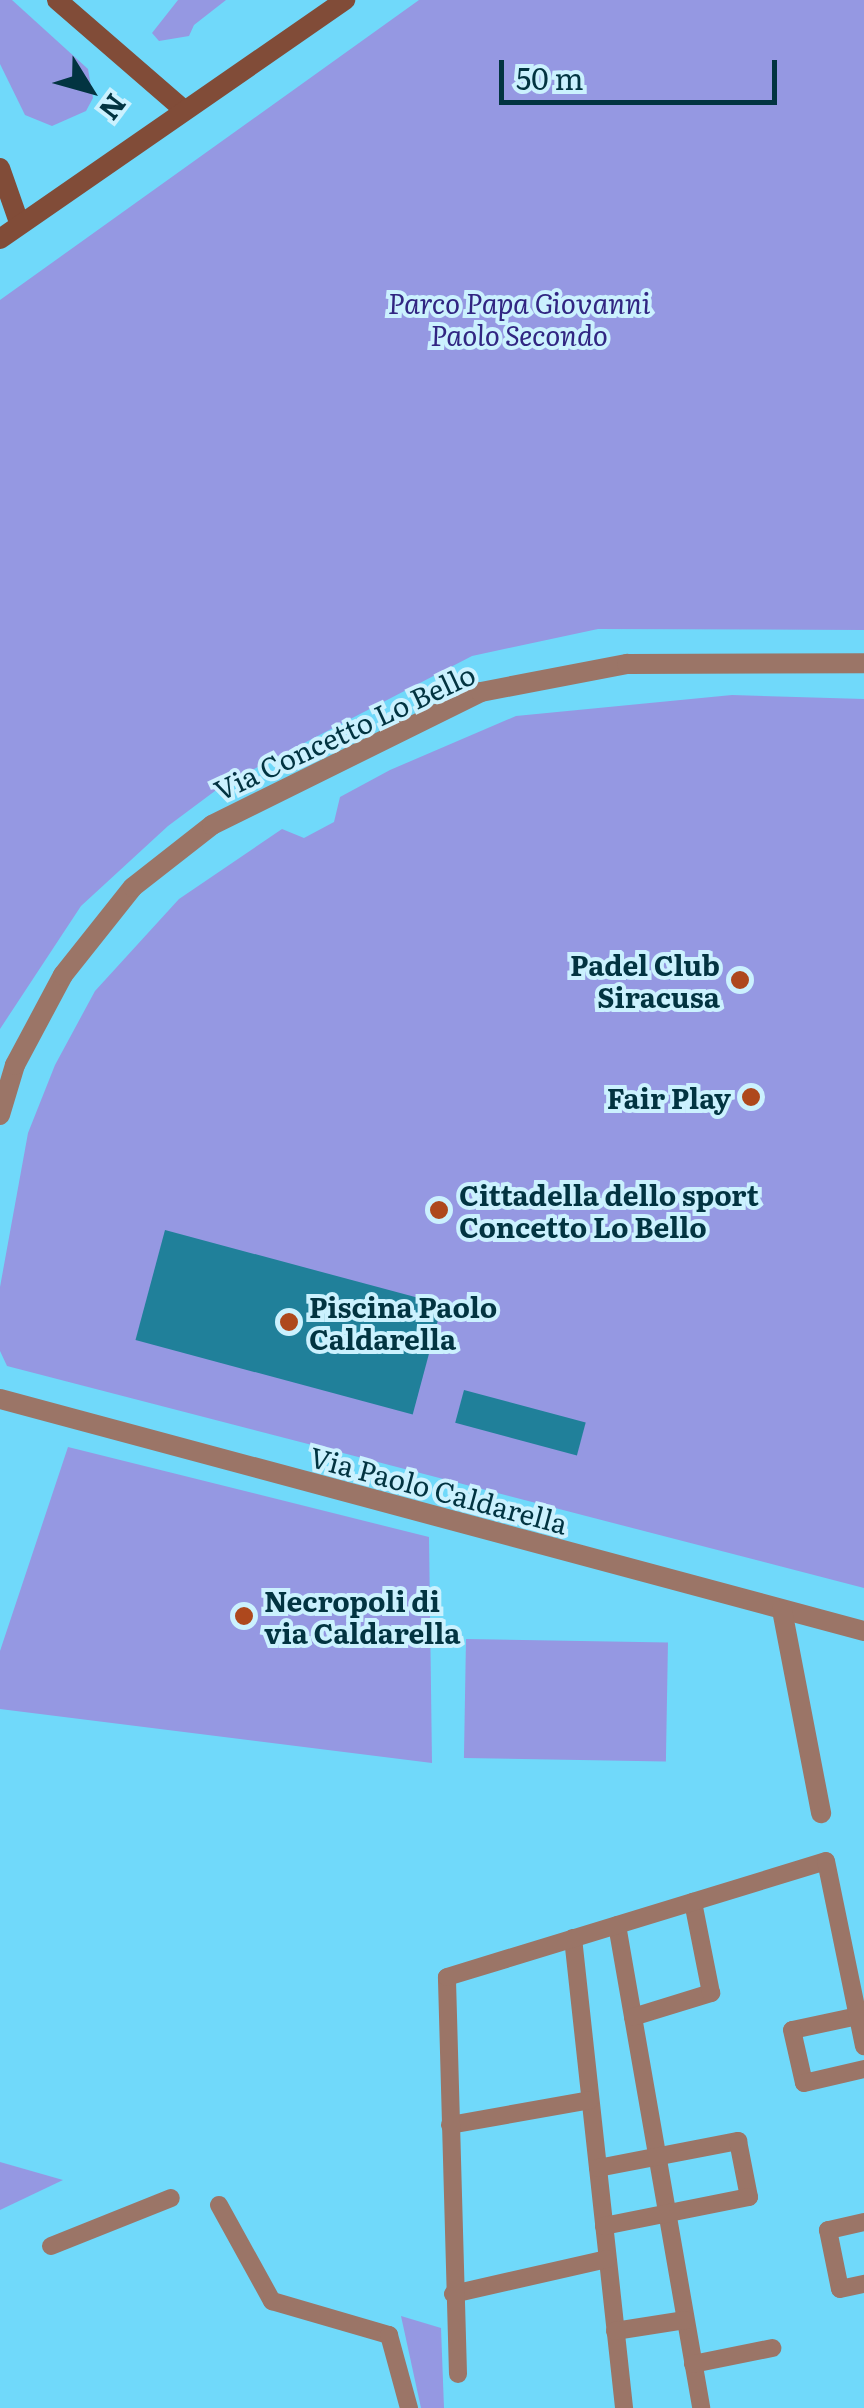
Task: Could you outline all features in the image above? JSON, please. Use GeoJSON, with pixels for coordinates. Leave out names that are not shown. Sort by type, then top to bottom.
{"type":"FeatureCollection","features":[{"type":"Feature","properties":{"kind":"street"},"geometry":{"type":"LineString","coordinates":[[57,0],[184,110]]}},
{"type":"Feature","properties":{"kind":"street"},"geometry":{"type":"LineString","coordinates":[[0,239],[344,0]]}},
{"type":"Feature","properties":{"kind":"street"},"geometry":{"type":"LineString","coordinates":[[0,168],[20,225]]}},
{"type":"Feature","properties":{"kind":"street","name":"Via Concetto Lo Bello"},"geometry":{"type":"LineString","coordinates":[[0,1115],[15,1065],[64,975],[133,887],[212,825],[481,692],[627,664],[864,663]]}},
{"type":"Feature","properties":{"kind":"street","name":"Via Paolo Caldarella"},"geometry":{"type":"LineString","coordinates":[[0,1399],[864,1631]]}},
{"type":"Feature","properties":{"kind":"street"},"geometry":{"type":"LineString","coordinates":[[782,1610],[821,1813]]}},
{"type":"Feature","properties":{"kind":"lane"},"geometry":{"type":"LineString","coordinates":[[458,2374],[446,1976],[826,1860],[864,2046]]}},
{"type":"Feature","properties":{"kind":"lane"},"geometry":{"type":"LineString","coordinates":[[633,2016],[711,1993],[692,1902]]}},
{"type":"Feature","properties":{"kind":"lane"},"geometry":{"type":"LineString","coordinates":[[617,1925],[701,2408]]}},
{"type":"Feature","properties":{"kind":"lane"},"geometry":{"type":"LineString","coordinates":[[573,1938],[624,2408]]}},
{"type":"Feature","properties":{"kind":"lane"},"geometry":{"type":"LineString","coordinates":[[858,2016],[792,2030],[804,2082],[864,2069]]}},
{"type":"Feature","properties":{"kind":"lane"},"geometry":{"type":"LineString","coordinates":[[450,2125],[590,2100]]}},
{"type":"Feature","properties":{"kind":"lane"},"geometry":{"type":"LineString","coordinates":[[598,2168],[738,2140],[749,2197],[604,2226]]}},
{"type":"Feature","properties":{"kind":"lane"},"geometry":{"type":"LineString","coordinates":[[52,2246],[172,2198]]}},
{"type":"Feature","properties":{"kind":"lane"},"geometry":{"type":"LineString","coordinates":[[219,2205],[272,2301],[389,2335],[409,2408]]}},
{"type":"Feature","properties":{"kind":"lane"},"geometry":{"type":"LineString","coordinates":[[864,2222],[828,2230],[840,2289],[864,2284]]}},
{"type":"Feature","properties":{"kind":"lane"},"geometry":{"type":"LineString","coordinates":[[453,2294],[608,2259]]}},
{"type":"Feature","properties":{"kind":"lane"},"geometry":{"type":"LineString","coordinates":[[615,2331],[685,2320]]}},
{"type":"Feature","properties":{"kind":"lane"},"geometry":{"type":"LineString","coordinates":[[692,2364],[772,2348]]}},
{"type":"Feature","properties":{"kind":"green space"},"geometry":{"type":"Polygon","coordinates":[[[0,0],[12,0],[88,69],[93,98],[86,111],[52,126],[25,115],[0,64],[0,0]]]}},
{"type":"Feature","properties":{"kind":"green space"},"geometry":{"type":"Polygon","coordinates":[[[178,0],[226,0],[194,25],[189,36],[159,41],[152,33],[178,0]]]}},
{"type":"Feature","properties":{"kind":"green space","name":"Parco Papa Giovanni Paolo Secondo"},"geometry":{"type":"Polygon","coordinates":[[[419,0],[864,0],[864,630],[598,629],[472,656],[223,785],[168,826],[81,906],[0,1029],[0,300],[419,0]]]}},
{"type":"Feature","properties":{"kind":"green space","name":"Cittadella dello sport Concetto Lo Bello"},"geometry":{"type":"Polygon","coordinates":[[[732,695],[864,699],[864,1588],[7,1366],[0,1351],[0,1287],[28,1133],[55,1065],[95,991],[179,899],[282,829],[304,838],[334,822],[340,797],[390,770],[516,716],[732,695]]]}},
{"type":"Feature","properties":{"kind":"green space"},"geometry":{"type":"Polygon","coordinates":[[[68,1447],[429,1537],[432,1763],[0,1709],[0,1651],[68,1447]]]}},
{"type":"Feature","properties":{"kind":"green space"},"geometry":{"type":"Polygon","coordinates":[[[466,1639],[668,1643],[666,1762],[464,1758],[466,1639]]]}},
{"type":"Feature","properties":{"kind":"green space"},"geometry":{"type":"Polygon","coordinates":[[[0,2162],[63,2180],[0,2210],[0,2162]]]}},
{"type":"Feature","properties":{"kind":"green space"},"geometry":{"type":"Polygon","coordinates":[[[401,2316],[441,2328],[444,2408],[421,2408],[401,2316]]]}},
{"type":"Feature","properties":{"kind":"shaded area","name":"Piscina Paolo Caldarella"},"geometry":{"type":"Polygon","coordinates":[[[165,1230],[442,1304],[413,1414],[135,1340],[165,1230]]]}},
{"type":"Feature","properties":{"kind":"shaded area"},"geometry":{"type":"Polygon","coordinates":[[[464,1390],[586,1423],[577,1455],[455,1423],[464,1390]]]}},
{"type":"Feature","properties":{"kind":"place","name":"Padel Club Siracusa"},"geometry":{"type":"Point","coordinates":[740,980]}},
{"type":"Feature","properties":{"kind":"place","name":"Fair Play"},"geometry":{"type":"Point","coordinates":[751,1097]}},
{"type":"Feature","properties":{"kind":"place","name":"Cittadella dello sport Concetto Lo Bello"},"geometry":{"type":"Point","coordinates":[439,1210]}},
{"type":"Feature","properties":{"kind":"place","name":"Piscina Paolo Caldarella"},"geometry":{"type":"Point","coordinates":[289,1322]}},
{"type":"Feature","properties":{"kind":"place","name":"Necropoli di via Caldarella"},"geometry":{"type":"Point","coordinates":[244,1616]}}]}
